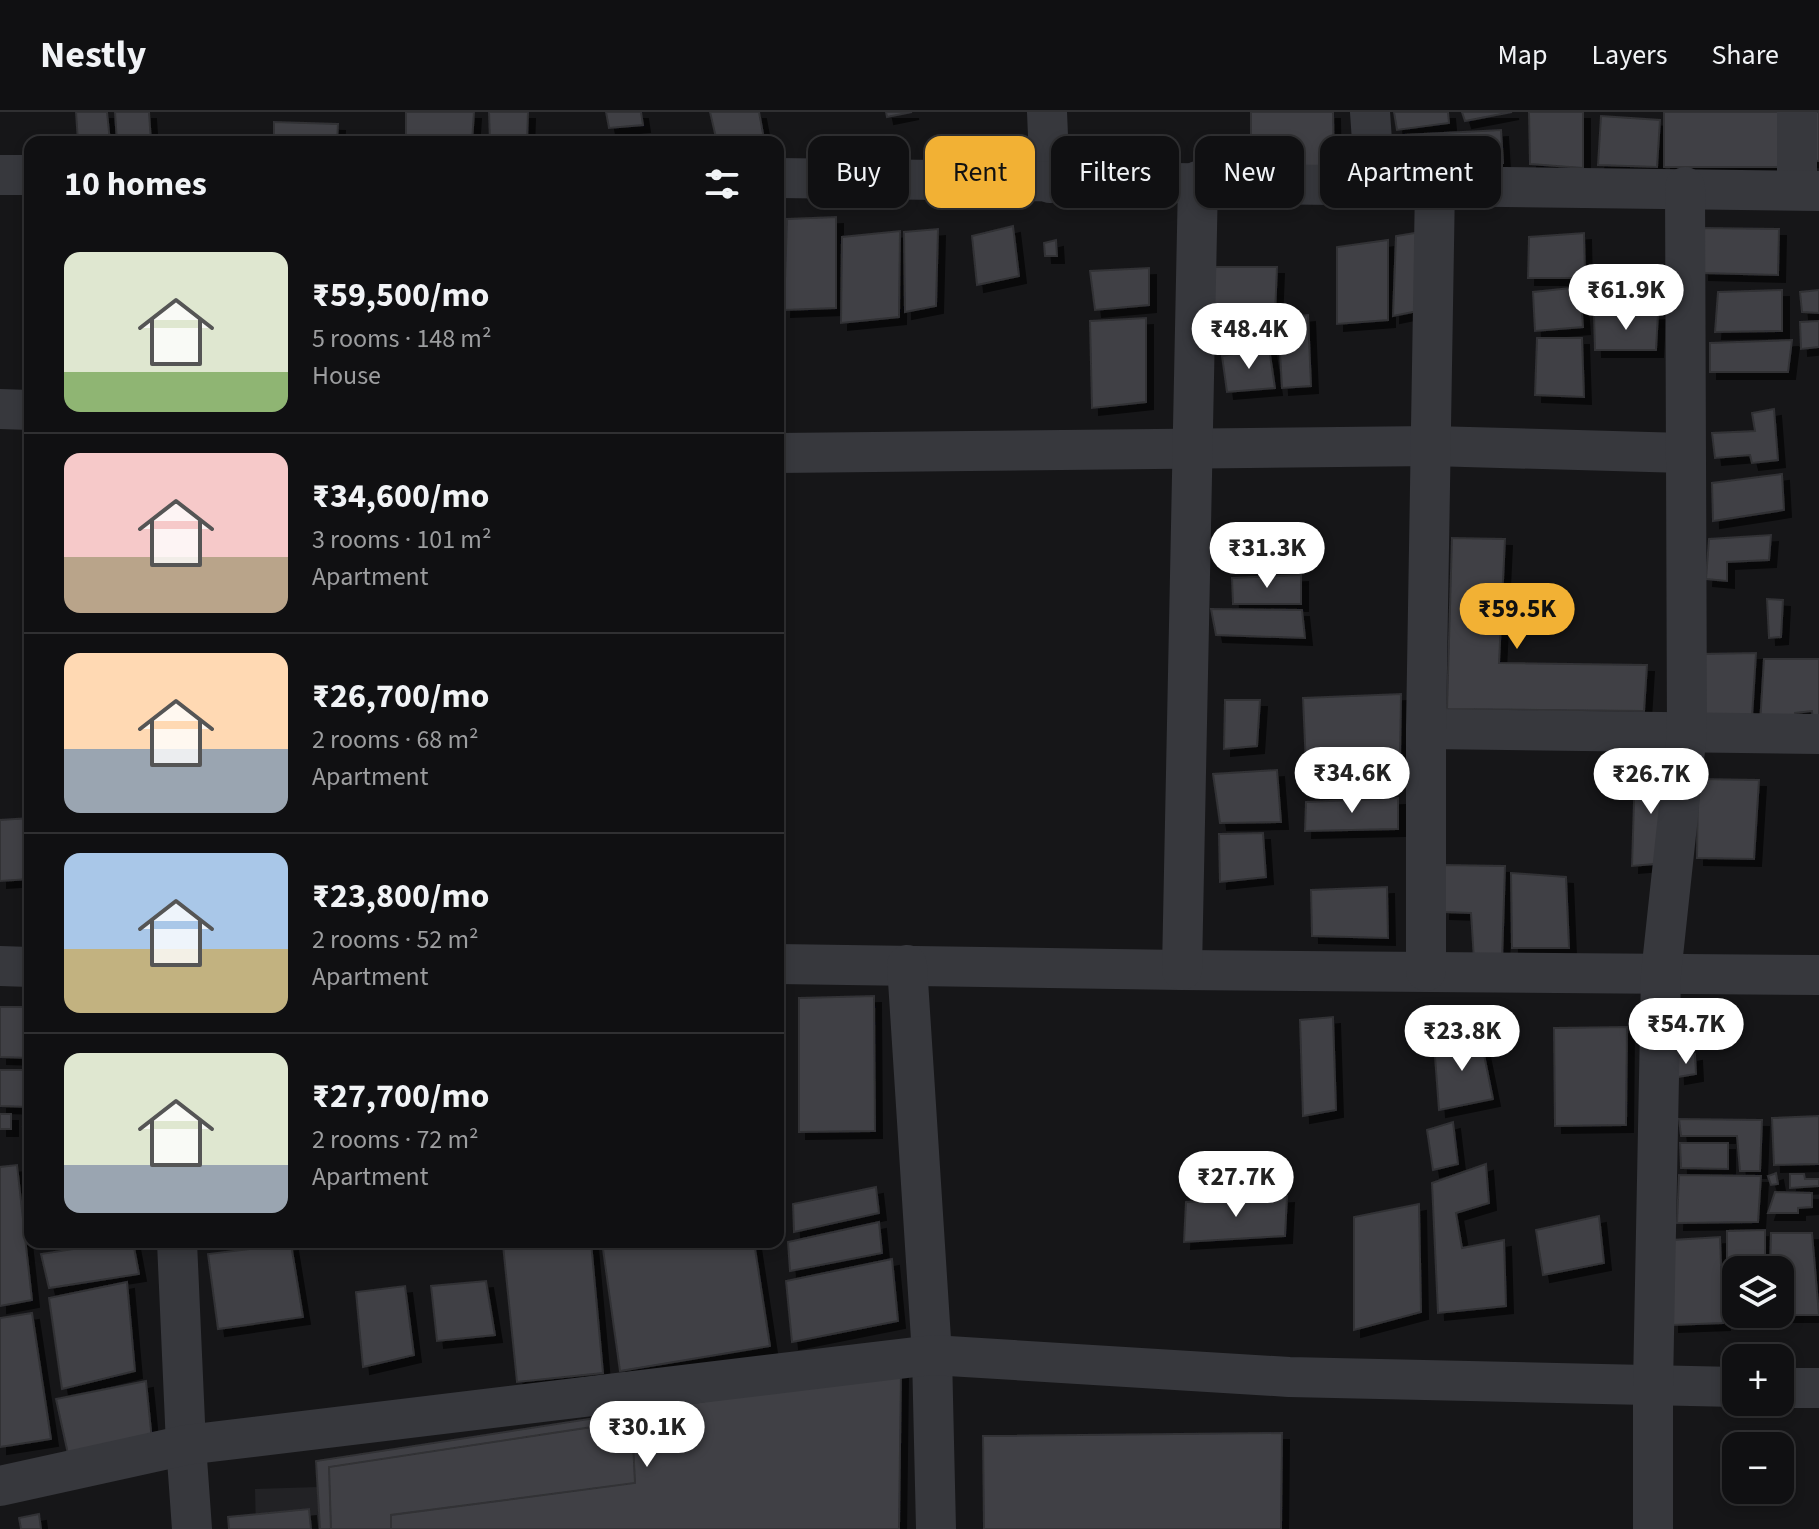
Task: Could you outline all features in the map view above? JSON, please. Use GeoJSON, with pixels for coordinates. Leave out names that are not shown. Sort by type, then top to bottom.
{"type":"FeatureCollection","features":[{"type":"Feature","properties":{"kind":"street"},"geometry":{"type":"LineString","coordinates":[[1047,112],[1050,183]]}},
{"type":"Feature","properties":{"kind":"street"},"geometry":{"type":"LineString","coordinates":[[1370,112],[1372,136]]}},
{"type":"Feature","properties":{"kind":"street"},"geometry":{"type":"LineString","coordinates":[[1501,186],[1808,190],[1797,112]]}},
{"type":"Feature","properties":{"kind":"street"},"geometry":{"type":"LineString","coordinates":[[0,175],[24,175]]}},
{"type":"Feature","properties":{"kind":"street"},"geometry":{"type":"LineString","coordinates":[[784,178],[1050,183],[1195,181]]}},
{"type":"Feature","properties":{"kind":"street"},"geometry":{"type":"LineString","coordinates":[[1653,1529],[1661,974],[1687,732],[1685,187]]}},
{"type":"Feature","properties":{"kind":"street"},"geometry":{"type":"LineString","coordinates":[[1182,970],[1198,208]]}},
{"type":"Feature","properties":{"kind":"street"},"geometry":{"type":"LineString","coordinates":[[1426,971],[1426,729],[1435,208]]}},
{"type":"Feature","properties":{"kind":"street"},"geometry":{"type":"LineString","coordinates":[[0,409],[24,410]]}},
{"type":"Feature","properties":{"kind":"street"},"geometry":{"type":"LineString","coordinates":[[784,453],[1431,446],[1685,453]]}},
{"type":"Feature","properties":{"kind":"street"},"geometry":{"type":"LineString","coordinates":[[1426,729],[1819,734]]}},
{"type":"Feature","properties":{"kind":"street"},"geometry":{"type":"LineString","coordinates":[[784,964],[1819,975]]}},
{"type":"Feature","properties":{"kind":"street"},"geometry":{"type":"LineString","coordinates":[[907,965],[932,1355],[936,1529]]}},
{"type":"Feature","properties":{"kind":"street"},"geometry":{"type":"LineString","coordinates":[[0,966],[24,967]]}},
{"type":"Feature","properties":{"kind":"street"},"geometry":{"type":"LineString","coordinates":[[177,1248],[192,1529]]}},
{"type":"Feature","properties":{"kind":"street"},"geometry":{"type":"LineString","coordinates":[[0,1486],[186,1445],[932,1355],[1289,1377],[1722,1387]]}},
{"type":"Feature","properties":{"kind":"street"},"geometry":{"type":"LineString","coordinates":[[1794,1388],[1819,1388]]}},
{"type":"Feature","properties":{"kind":"shaded area"},"geometry":{"type":"Polygon","coordinates":[[[349,1486],[351,1529],[256,1529],[255,1489],[349,1486]]]}},
{"type":"Feature","properties":{"kind":"building"},"geometry":{"type":"Polygon","coordinates":[[[76,112],[107,112],[109,136],[78,136],[76,112]]]}},
{"type":"Feature","properties":{"kind":"building"},"geometry":{"type":"Polygon","coordinates":[[[115,112],[149,112],[151,136],[117,136],[115,112]]]}},
{"type":"Feature","properties":{"kind":"building"},"geometry":{"type":"Polygon","coordinates":[[[406,112],[474,112],[472,136],[406,136],[406,112]]]}},
{"type":"Feature","properties":{"kind":"building"},"geometry":{"type":"Polygon","coordinates":[[[489,112],[528,112],[527,136],[490,136],[489,112]]]}},
{"type":"Feature","properties":{"kind":"building"},"geometry":{"type":"Polygon","coordinates":[[[606,112],[641,112],[643,125],[609,128],[606,112]]]}},
{"type":"Feature","properties":{"kind":"building"},"geometry":{"type":"Polygon","coordinates":[[[710,112],[759,112],[763,136],[716,136],[710,112]]]}},
{"type":"Feature","properties":{"kind":"building"},"geometry":{"type":"Polygon","coordinates":[[[886,112],[912,112],[887,117],[886,112]]]}},
{"type":"Feature","properties":{"kind":"building"},"geometry":{"type":"Polygon","coordinates":[[[1251,112],[1333,112],[1333,136],[1320,136],[1320,170],[1304,170],[1304,136],[1251,136],[1251,112]]]}},
{"type":"Feature","properties":{"kind":"building"},"geometry":{"type":"Polygon","coordinates":[[[1394,112],[1448,112],[1449,123],[1397,130],[1394,112]]]}},
{"type":"Feature","properties":{"kind":"building"},"geometry":{"type":"Polygon","coordinates":[[[1462,112],[1512,112],[1465,121],[1462,112]]]}},
{"type":"Feature","properties":{"kind":"building"},"geometry":{"type":"Polygon","coordinates":[[[1529,112],[1583,112],[1583,168],[1530,164],[1529,112]]]}},
{"type":"Feature","properties":{"kind":"building"},"geometry":{"type":"Polygon","coordinates":[[[1664,112],[1781,112],[1780,167],[1664,167],[1664,112]]]}},
{"type":"Feature","properties":{"kind":"building"},"geometry":{"type":"Polygon","coordinates":[[[1809,112],[1819,112],[1819,161],[1810,160],[1809,112]]]}},
{"type":"Feature","properties":{"kind":"building"},"geometry":{"type":"Polygon","coordinates":[[[1601,116],[1660,120],[1657,167],[1598,165],[1601,116]]]}},
{"type":"Feature","properties":{"kind":"building"},"geometry":{"type":"Polygon","coordinates":[[[274,122],[338,124],[337,136],[274,136],[274,122]]]}},
{"type":"Feature","properties":{"kind":"building"},"geometry":{"type":"Polygon","coordinates":[[[1501,130],[1503,163],[1501,136],[1404,135],[1501,130]]]}},
{"type":"Feature","properties":{"kind":"building"},"geometry":{"type":"Polygon","coordinates":[[[836,217],[836,308],[784,310],[787,219],[836,217]]]}},
{"type":"Feature","properties":{"kind":"building"},"geometry":{"type":"Polygon","coordinates":[[[1013,226],[1019,276],[977,285],[972,236],[1013,226]]]}},
{"type":"Feature","properties":{"kind":"building"},"geometry":{"type":"Polygon","coordinates":[[[1703,228],[1779,229],[1778,275],[1702,273],[1703,228]]]}},
{"type":"Feature","properties":{"kind":"building"},"geometry":{"type":"Polygon","coordinates":[[[938,229],[936,306],[905,312],[904,232],[938,229]]]}},
{"type":"Feature","properties":{"kind":"building"},"geometry":{"type":"Polygon","coordinates":[[[900,231],[899,317],[841,323],[842,237],[900,231]]]}},
{"type":"Feature","properties":{"kind":"building"},"geometry":{"type":"Polygon","coordinates":[[[1427,231],[1423,310],[1393,316],[1396,236],[1427,231]]]}},
{"type":"Feature","properties":{"kind":"building"},"geometry":{"type":"Polygon","coordinates":[[[1584,233],[1585,278],[1528,278],[1529,237],[1584,233]]]}},
{"type":"Feature","properties":{"kind":"building"},"geometry":{"type":"Polygon","coordinates":[[[1056,240],[1057,256],[1045,256],[1044,243],[1056,240]]]}},
{"type":"Feature","properties":{"kind":"building"},"geometry":{"type":"Polygon","coordinates":[[[1388,240],[1388,320],[1337,324],[1337,247],[1388,240]]]}},
{"type":"Feature","properties":{"kind":"building"},"geometry":{"type":"Polygon","coordinates":[[[1212,267],[1277,267],[1275,314],[1215,317],[1212,267]]]}},
{"type":"Feature","properties":{"kind":"building"},"geometry":{"type":"Polygon","coordinates":[[[1149,268],[1149,305],[1095,310],[1090,271],[1149,268]]]}},
{"type":"Feature","properties":{"kind":"building"},"geometry":{"type":"Polygon","coordinates":[[[1580,287],[1583,327],[1535,331],[1533,292],[1580,287]]]}},
{"type":"Feature","properties":{"kind":"building"},"geometry":{"type":"Polygon","coordinates":[[[1782,290],[1782,331],[1715,332],[1718,292],[1782,290]]]}},
{"type":"Feature","properties":{"kind":"building"},"geometry":{"type":"Polygon","coordinates":[[[1819,290],[1819,313],[1802,312],[1800,292],[1819,290]]]}},
{"type":"Feature","properties":{"kind":"building"},"geometry":{"type":"Polygon","coordinates":[[[1658,313],[1656,350],[1595,350],[1594,315],[1658,313]]]}},
{"type":"Feature","properties":{"kind":"building"},"geometry":{"type":"Polygon","coordinates":[[[1308,315],[1311,386],[1282,388],[1278,318],[1308,315]]]}},
{"type":"Feature","properties":{"kind":"building"},"geometry":{"type":"Polygon","coordinates":[[[1146,318],[1146,402],[1092,408],[1090,321],[1146,318]]]}},
{"type":"Feature","properties":{"kind":"building"},"geometry":{"type":"Polygon","coordinates":[[[1819,321],[1819,347],[1801,349],[1800,322],[1819,321]]]}},
{"type":"Feature","properties":{"kind":"building"},"geometry":{"type":"Polygon","coordinates":[[[1537,338],[1582,338],[1584,397],[1535,395],[1537,338]]]}},
{"type":"Feature","properties":{"kind":"building"},"geometry":{"type":"Polygon","coordinates":[[[1792,340],[1788,372],[1710,372],[1710,343],[1792,340]]]}},
{"type":"Feature","properties":{"kind":"building"},"geometry":{"type":"Polygon","coordinates":[[[1269,348],[1275,388],[1227,392],[1222,356],[1269,348]]]}},
{"type":"Feature","properties":{"kind":"building"},"geometry":{"type":"Polygon","coordinates":[[[1774,409],[1778,460],[1752,463],[1750,455],[1715,458],[1712,433],[1755,431],[1752,413],[1774,409]]]}},
{"type":"Feature","properties":{"kind":"building"},"geometry":{"type":"Polygon","coordinates":[[[1782,474],[1784,510],[1713,521],[1712,483],[1782,474]]]}},
{"type":"Feature","properties":{"kind":"building"},"geometry":{"type":"Polygon","coordinates":[[[1771,535],[1769,560],[1727,562],[1727,581],[1706,579],[1709,539],[1771,535]]]}},
{"type":"Feature","properties":{"kind":"building"},"geometry":{"type":"Polygon","coordinates":[[[1452,538],[1505,539],[1499,663],[1647,665],[1644,711],[1447,709],[1452,538]]]}},
{"type":"Feature","properties":{"kind":"building"},"geometry":{"type":"Polygon","coordinates":[[[1301,575],[1301,604],[1233,604],[1232,578],[1301,575]]]}},
{"type":"Feature","properties":{"kind":"building"},"geometry":{"type":"Polygon","coordinates":[[[1767,599],[1783,600],[1781,637],[1769,638],[1767,599]]]}},
{"type":"Feature","properties":{"kind":"building"},"geometry":{"type":"Polygon","coordinates":[[[1211,609],[1302,610],[1305,638],[1216,635],[1211,609]]]}},
{"type":"Feature","properties":{"kind":"building"},"geometry":{"type":"Polygon","coordinates":[[[1756,653],[1752,717],[1701,717],[1700,654],[1756,653]]]}},
{"type":"Feature","properties":{"kind":"building"},"geometry":{"type":"Polygon","coordinates":[[[1764,659],[1819,659],[1819,720],[1813,720],[1812,711],[1795,713],[1794,725],[1760,724],[1764,659]]]}},
{"type":"Feature","properties":{"kind":"building"},"geometry":{"type":"Polygon","coordinates":[[[1401,694],[1400,759],[1306,766],[1303,698],[1401,694]]]}},
{"type":"Feature","properties":{"kind":"building"},"geometry":{"type":"Polygon","coordinates":[[[1225,700],[1260,700],[1257,746],[1224,749],[1225,700]]]}},
{"type":"Feature","properties":{"kind":"building"},"geometry":{"type":"Polygon","coordinates":[[[1670,766],[1666,863],[1632,866],[1635,769],[1670,766]]]}},
{"type":"Feature","properties":{"kind":"building"},"geometry":{"type":"Polygon","coordinates":[[[1277,770],[1281,822],[1220,823],[1213,774],[1277,770]]]}},
{"type":"Feature","properties":{"kind":"building"},"geometry":{"type":"Polygon","coordinates":[[[1698,779],[1759,780],[1754,859],[1697,858],[1698,779]]]}},
{"type":"Feature","properties":{"kind":"building"},"geometry":{"type":"Polygon","coordinates":[[[1398,798],[1398,829],[1305,831],[1306,802],[1398,798]]]}},
{"type":"Feature","properties":{"kind":"building"},"geometry":{"type":"Polygon","coordinates":[[[24,818],[24,879],[0,881],[0,820],[24,818]]]}},
{"type":"Feature","properties":{"kind":"building"},"geometry":{"type":"Polygon","coordinates":[[[1263,833],[1266,877],[1220,882],[1219,834],[1263,833]]]}},
{"type":"Feature","properties":{"kind":"building"},"geometry":{"type":"Polygon","coordinates":[[[1445,865],[1505,866],[1502,961],[1474,960],[1471,913],[1443,912],[1445,865]]]}},
{"type":"Feature","properties":{"kind":"building"},"geometry":{"type":"Polygon","coordinates":[[[1511,873],[1566,877],[1569,948],[1512,948],[1511,873]]]}},
{"type":"Feature","properties":{"kind":"building"},"geometry":{"type":"Polygon","coordinates":[[[1387,887],[1388,938],[1312,936],[1311,890],[1387,887]]]}},
{"type":"Feature","properties":{"kind":"building"},"geometry":{"type":"Polygon","coordinates":[[[874,996],[875,1131],[799,1132],[799,998],[874,996]]]}},
{"type":"Feature","properties":{"kind":"building"},"geometry":{"type":"Polygon","coordinates":[[[0,1007],[24,1007],[24,1058],[0,1057],[0,1007]]]}},
{"type":"Feature","properties":{"kind":"building"},"geometry":{"type":"Polygon","coordinates":[[[1333,1017],[1336,1110],[1303,1116],[1300,1020],[1333,1017]]]}},
{"type":"Feature","properties":{"kind":"building"},"geometry":{"type":"Polygon","coordinates":[[[1627,1027],[1626,1125],[1555,1126],[1554,1028],[1627,1027]]]}},
{"type":"Feature","properties":{"kind":"building"},"geometry":{"type":"Polygon","coordinates":[[[1480,1035],[1493,1099],[1439,1110],[1434,1043],[1480,1035]]]}},
{"type":"Feature","properties":{"kind":"building"},"geometry":{"type":"Polygon","coordinates":[[[1695,1054],[1696,1074],[1678,1077],[1677,1057],[1695,1054]]]}},
{"type":"Feature","properties":{"kind":"building"},"geometry":{"type":"Polygon","coordinates":[[[0,1070],[24,1070],[24,1107],[0,1106],[0,1070]]]}},
{"type":"Feature","properties":{"kind":"building"},"geometry":{"type":"Polygon","coordinates":[[[0,1114],[11,1114],[11,1129],[0,1129],[0,1114]]]}},
{"type":"Feature","properties":{"kind":"building"},"geometry":{"type":"Polygon","coordinates":[[[1819,1116],[1819,1164],[1774,1165],[1772,1118],[1819,1116]]]}},
{"type":"Feature","properties":{"kind":"building"},"geometry":{"type":"Polygon","coordinates":[[[1679,1119],[1762,1120],[1760,1171],[1740,1171],[1737,1136],[1681,1136],[1679,1119]]]}},
{"type":"Feature","properties":{"kind":"building"},"geometry":{"type":"Polygon","coordinates":[[[1453,1122],[1458,1164],[1433,1170],[1427,1130],[1453,1122]]]}},
{"type":"Feature","properties":{"kind":"building"},"geometry":{"type":"Polygon","coordinates":[[[1680,1143],[1728,1143],[1728,1169],[1681,1168],[1680,1143]]]}},
{"type":"Feature","properties":{"kind":"building"},"geometry":{"type":"Polygon","coordinates":[[[1486,1164],[1489,1203],[1456,1213],[1462,1248],[1504,1240],[1506,1306],[1438,1313],[1432,1183],[1486,1164]]]}},
{"type":"Feature","properties":{"kind":"building"},"geometry":{"type":"Polygon","coordinates":[[[17,1165],[32,1300],[0,1306],[0,1167],[17,1165]]]}},
{"type":"Feature","properties":{"kind":"building"},"geometry":{"type":"Polygon","coordinates":[[[1776,1173],[1778,1184],[1771,1185],[1768,1176],[1776,1173]]]}},
{"type":"Feature","properties":{"kind":"building"},"geometry":{"type":"Polygon","coordinates":[[[1790,1174],[1819,1179],[1819,1186],[1790,1188],[1790,1174]]]}},
{"type":"Feature","properties":{"kind":"building"},"geometry":{"type":"Polygon","coordinates":[[[1679,1175],[1761,1176],[1758,1222],[1677,1223],[1679,1175]]]}},
{"type":"Feature","properties":{"kind":"building"},"geometry":{"type":"Polygon","coordinates":[[[876,1187],[879,1213],[794,1232],[793,1204],[876,1187]]]}},
{"type":"Feature","properties":{"kind":"building"},"geometry":{"type":"Polygon","coordinates":[[[1775,1192],[1812,1193],[1812,1207],[1798,1208],[1798,1213],[1768,1213],[1775,1192]]]}},
{"type":"Feature","properties":{"kind":"building"},"geometry":{"type":"Polygon","coordinates":[[[1287,1196],[1285,1236],[1184,1242],[1186,1202],[1287,1196]]]}},
{"type":"Feature","properties":{"kind":"building"},"geometry":{"type":"Polygon","coordinates":[[[1419,1204],[1421,1312],[1354,1330],[1354,1217],[1419,1204]]]}},
{"type":"Feature","properties":{"kind":"building"},"geometry":{"type":"Polygon","coordinates":[[[1599,1216],[1604,1263],[1543,1275],[1536,1230],[1599,1216]]]}},
{"type":"Feature","properties":{"kind":"building"},"geometry":{"type":"Polygon","coordinates":[[[879,1222],[882,1253],[790,1271],[788,1242],[879,1222]]]}},
{"type":"Feature","properties":{"kind":"building"},"geometry":{"type":"Polygon","coordinates":[[[1765,1230],[1765,1256],[1727,1256],[1727,1231],[1765,1230]]]}},
{"type":"Feature","properties":{"kind":"building"},"geometry":{"type":"Polygon","coordinates":[[[1771,1233],[1812,1233],[1819,1315],[1794,1315],[1794,1256],[1770,1256],[1771,1233]]]}},
{"type":"Feature","properties":{"kind":"building"},"geometry":{"type":"Polygon","coordinates":[[[1720,1237],[1722,1323],[1672,1325],[1672,1240],[1720,1237]]]}},
{"type":"Feature","properties":{"kind":"building"},"geometry":{"type":"Polygon","coordinates":[[[80,1248],[134,1248],[139,1274],[49,1288],[41,1254],[80,1248]]]}},
{"type":"Feature","properties":{"kind":"building"},"geometry":{"type":"Polygon","coordinates":[[[258,1248],[292,1248],[303,1317],[218,1329],[208,1254],[258,1248]]]}},
{"type":"Feature","properties":{"kind":"building"},"geometry":{"type":"Polygon","coordinates":[[[503,1248],[592,1248],[603,1373],[517,1382],[503,1248]]]}},
{"type":"Feature","properties":{"kind":"building"},"geometry":{"type":"Polygon","coordinates":[[[603,1248],[755,1248],[770,1346],[620,1371],[603,1248]]]}},
{"type":"Feature","properties":{"kind":"building"},"geometry":{"type":"Polygon","coordinates":[[[892,1259],[898,1321],[792,1342],[786,1281],[892,1259]]]}},
{"type":"Feature","properties":{"kind":"building"},"geometry":{"type":"Polygon","coordinates":[[[486,1281],[495,1335],[437,1341],[431,1286],[486,1281]]]}},
{"type":"Feature","properties":{"kind":"building"},"geometry":{"type":"Polygon","coordinates":[[[127,1282],[135,1371],[62,1389],[49,1298],[127,1282]]]}},
{"type":"Feature","properties":{"kind":"building"},"geometry":{"type":"Polygon","coordinates":[[[405,1286],[414,1355],[363,1367],[356,1292],[405,1286]]]}},
{"type":"Feature","properties":{"kind":"building"},"geometry":{"type":"Polygon","coordinates":[[[32,1313],[51,1439],[0,1447],[0,1318],[32,1313]]]}},
{"type":"Feature","properties":{"kind":"building"},"geometry":{"type":"Polygon","coordinates":[[[901,1371],[899,1529],[320,1529],[316,1461],[901,1371]]]}},
{"type":"Feature","properties":{"kind":"building"},"geometry":{"type":"Polygon","coordinates":[[[146,1381],[152,1441],[68,1454],[56,1399],[146,1381]]]}},
{"type":"Feature","properties":{"kind":"building"},"geometry":{"type":"Polygon","coordinates":[[[632,1421],[635,1483],[391,1515],[391,1529],[331,1529],[329,1467],[632,1421]]]}},
{"type":"Feature","properties":{"kind":"building"},"geometry":{"type":"Polygon","coordinates":[[[1282,1433],[1281,1529],[984,1529],[983,1436],[1282,1433]]]}},
{"type":"Feature","properties":{"kind":"building"},"geometry":{"type":"Polygon","coordinates":[[[309,1509],[311,1529],[229,1529],[228,1517],[309,1509]]]}},
{"type":"Feature","properties":{"kind":"building"},"geometry":{"type":"Polygon","coordinates":[[[39,1514],[41,1529],[21,1529],[19,1518],[39,1514]]]}}]}
